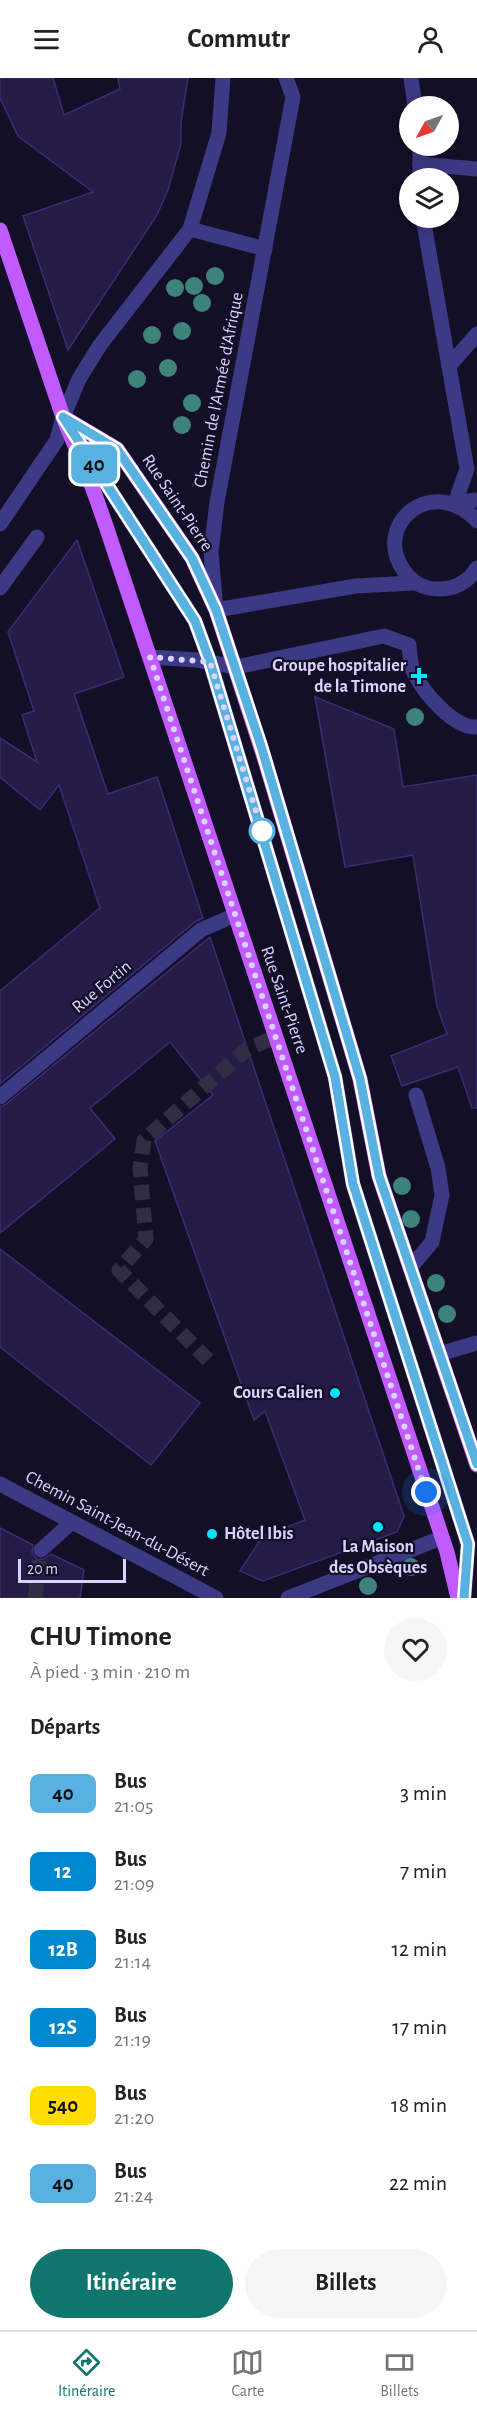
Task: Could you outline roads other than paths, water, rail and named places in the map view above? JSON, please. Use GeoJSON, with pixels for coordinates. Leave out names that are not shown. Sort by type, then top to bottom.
{"type":"FeatureCollection","features":[{"type":"Feature","properties":{"kind":"main road","name":"Rue Saint-Pierre"},"geometry":{"type":"LineString","coordinates":[[0,230],[63,417],[93,489],[150,657],[441,1538],[458,1598]]}},
{"type":"Feature","properties":{"kind":"main road","name":"Rue Saint-Pierre"},"geometry":{"type":"LineString","coordinates":[[63,417],[117,449],[192,558],[216,610],[236,667],[360,1079],[379,1176],[477,1465]]}},
{"type":"Feature","properties":{"kind":"street"},"geometry":{"type":"LineString","coordinates":[[0,524],[57,441],[63,417],[80,380],[103,340],[190,229],[219,133],[223,78]]}},
{"type":"Feature","properties":{"kind":"street","name":"Chemin de l'Armée d'Afrique"},"geometry":{"type":"LineString","coordinates":[[216,610],[211,552],[217,502],[292,97],[286,78]]}},
{"type":"Feature","properties":{"kind":"street"},"geometry":{"type":"LineString","coordinates":[[411,78],[414,96]]}},
{"type":"Feature","properties":{"kind":"street"},"geometry":{"type":"LineString","coordinates":[[459,170],[477,169]]}},
{"type":"Feature","properties":{"kind":"street"},"geometry":{"type":"LineString","coordinates":[[425,228],[467,470],[455,503]]}},
{"type":"Feature","properties":{"kind":"street"},"geometry":{"type":"LineString","coordinates":[[190,229],[265,249]]}},
{"type":"Feature","properties":{"kind":"street"},"geometry":{"type":"LineString","coordinates":[[449,366],[477,334]]}},
{"type":"Feature","properties":{"kind":"street"},"geometry":{"type":"LineString","coordinates":[[63,417],[195,621],[210,662],[335,1077],[353,1184],[468,1544],[464,1598]]}},
{"type":"Feature","properties":{"kind":"street"},"geometry":{"type":"LineString","coordinates":[[413,582],[399,564],[395,549],[396,534],[402,520],[412,509],[426,502],[441,500],[455,503],[468,510],[477,520]]}},
{"type":"Feature","properties":{"kind":"street"},"geometry":{"type":"LineString","coordinates":[[455,503],[477,500]]}},
{"type":"Feature","properties":{"kind":"street"},"geometry":{"type":"LineString","coordinates":[[0,588],[37,537]]}},
{"type":"Feature","properties":{"kind":"street"},"geometry":{"type":"LineString","coordinates":[[461,584],[477,568]]}},
{"type":"Feature","properties":{"kind":"street"},"geometry":{"type":"LineString","coordinates":[[216,610],[356,586],[413,582],[434,589],[448,589],[477,580]]}},
{"type":"Feature","properties":{"kind":"street"},"geometry":{"type":"LineString","coordinates":[[150,657],[210,662],[236,667],[384,636],[409,645],[413,672],[431,699],[449,716],[472,727],[477,727]]}},
{"type":"Feature","properties":{"kind":"street","name":"Rue Fortin"},"geometry":{"type":"LineString","coordinates":[[0,1097],[201,930],[235,915]]}},
{"type":"Feature","properties":{"kind":"street"},"geometry":{"type":"LineString","coordinates":[[410,1268],[432,1242],[442,1195],[438,1168],[416,1095]]}},
{"type":"Feature","properties":{"kind":"street"},"geometry":{"type":"LineString","coordinates":[[439,1354],[477,1343]]}},
{"type":"Feature","properties":{"kind":"street","name":"Chemin Saint-Jean-du-Désert"},"geometry":{"type":"LineString","coordinates":[[0,1484],[216,1598]]}},
{"type":"Feature","properties":{"kind":"street"},"geometry":{"type":"LineString","coordinates":[[40,1550],[71,1523]]}},
{"type":"Feature","properties":{"kind":"street"},"geometry":{"type":"LineString","coordinates":[[288,1598],[441,1538]]}},
{"type":"Feature","properties":{"kind":"tunnel"},"geometry":{"type":"LineString","coordinates":[[208,1360],[119,1270],[146,1239],[140,1169],[144,1140],[247,1049],[276,1037]]}},
{"type":"Feature","properties":{"kind":"tunnel"},"geometry":{"type":"LineString","coordinates":[[35,1598],[41,1550]]}},
{"type":"Feature","properties":{"kind":"place","name":"Groupe hospitalier de la Timone"},"geometry":{"type":"Point","coordinates":[419,676]}},
{"type":"Feature","properties":{"kind":"place","name":"Cours Galien"},"geometry":{"type":"Point","coordinates":[335,1393]}},
{"type":"Feature","properties":{"kind":"place","name":"La Maison des Obsèques"},"geometry":{"type":"Point","coordinates":[378,1527]}},
{"type":"Feature","properties":{"kind":"place","name":"Hôtel Ibis"},"geometry":{"type":"Point","coordinates":[212,1534]}}]}
